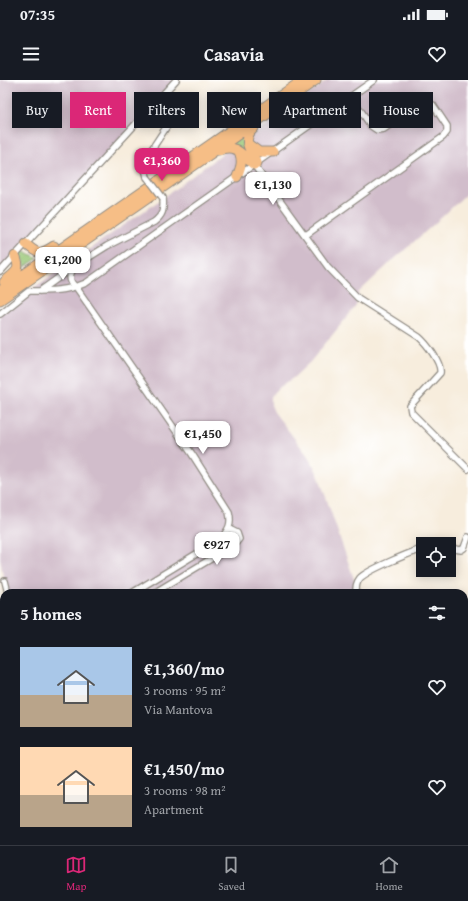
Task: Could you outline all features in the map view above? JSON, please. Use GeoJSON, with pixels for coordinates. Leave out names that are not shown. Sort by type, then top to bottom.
{"type":"FeatureCollection","features":[{"type":"Feature","properties":{"kind":"highway"},"geometry":{"type":"LineString","coordinates":[[0,291],[303,80]]}},
{"type":"Feature","properties":{"kind":"highway"},"geometry":{"type":"LineString","coordinates":[[0,300],[316,80]]}},
{"type":"Feature","properties":{"kind":"highway"},"geometry":{"type":"LineString","coordinates":[[256,164],[248,144],[248,135],[250,131],[265,119],[268,113]]}},
{"type":"Feature","properties":{"kind":"highway"},"geometry":{"type":"LineString","coordinates":[[248,144],[259,152],[273,152]]}},
{"type":"Feature","properties":{"kind":"highway"},"geometry":{"type":"LineString","coordinates":[[214,152],[231,147],[238,150],[242,160],[237,177]]}},
{"type":"Feature","properties":{"kind":"highway"},"geometry":{"type":"LineString","coordinates":[[240,154],[256,164]]}},
{"type":"Feature","properties":{"kind":"highway"},"geometry":{"type":"LineString","coordinates":[[26,244],[38,253],[44,252],[84,232]]}},
{"type":"Feature","properties":{"kind":"highway"},"geometry":{"type":"LineString","coordinates":[[0,285],[18,269],[18,264],[14,256]]}},
{"type":"Feature","properties":{"kind":"street"},"geometry":{"type":"LineString","coordinates":[[165,92],[176,80]]}},
{"type":"Feature","properties":{"kind":"street"},"geometry":{"type":"LineString","coordinates":[[357,92],[374,80]]}},
{"type":"Feature","properties":{"kind":"street"},"geometry":{"type":"LineString","coordinates":[[306,236],[443,137],[447,132],[447,126],[433,106],[426,102],[419,104],[384,129],[377,130],[371,126],[361,111]]}},
{"type":"Feature","properties":{"kind":"street"},"geometry":{"type":"LineString","coordinates":[[0,272],[134,126]]}},
{"type":"Feature","properties":{"kind":"street"},"geometry":{"type":"LineString","coordinates":[[40,291],[75,266],[107,246],[161,217],[164,207],[163,198],[147,176],[144,164],[146,158],[166,128]]}},
{"type":"Feature","properties":{"kind":"street"},"geometry":{"type":"LineString","coordinates":[[0,314],[29,291],[51,292],[86,283],[306,128]]}},
{"type":"Feature","properties":{"kind":"street"},"geometry":{"type":"LineString","coordinates":[[256,164],[328,267],[358,298],[426,343],[440,369],[438,376],[410,406],[410,409],[411,412],[468,469]]}},
{"type":"Feature","properties":{"kind":"street"},"geometry":{"type":"LineString","coordinates":[[75,266],[70,276],[71,281],[76,286],[192,454],[229,512],[231,520],[229,529],[221,538],[138,589]]}},
{"type":"Feature","properties":{"kind":"street"},"geometry":{"type":"LineString","coordinates":[[51,292],[53,283],[58,278]]}},
{"type":"Feature","properties":{"kind":"street"},"geometry":{"type":"LineString","coordinates":[[161,589],[234,545],[239,539],[237,532],[229,529]]}},
{"type":"Feature","properties":{"kind":"street"},"geometry":{"type":"LineString","coordinates":[[456,549],[461,550],[464,548],[468,538]]}},
{"type":"Feature","properties":{"kind":"street"},"geometry":{"type":"LineString","coordinates":[[356,589],[356,585],[361,578],[396,559],[416,551]]}},
{"type":"Feature","properties":{"kind":"street"},"geometry":{"type":"LineString","coordinates":[[5,581],[7,589]]}},
{"type":"Feature","properties":{"kind":"shaded area"},"geometry":{"type":"Polygon","coordinates":[[[0,80],[176,80],[165,92],[134,92],[134,126],[0,272],[0,80]]]}},
{"type":"Feature","properties":{"kind":"shaded area"},"geometry":{"type":"Polygon","coordinates":[[[328,80],[468,80],[468,192],[359,292],[356,306],[320,350],[293,378],[277,389],[271,398],[271,405],[274,412],[311,460],[319,477],[356,585],[356,589],[5,589],[0,558],[0,314],[29,291],[163,198],[231,147],[247,139],[269,123],[269,128],[361,128],[361,92],[312,92],[328,80]]]}},
{"type":"Feature","properties":{"kind":"green space"},"geometry":{"type":"Polygon","coordinates":[[[246,133],[252,157],[230,144],[246,133]]]}},
{"type":"Feature","properties":{"kind":"green space"},"geometry":{"type":"Polygon","coordinates":[[[23,250],[38,258],[24,268],[24,263],[20,254],[23,250]]]}}]}
